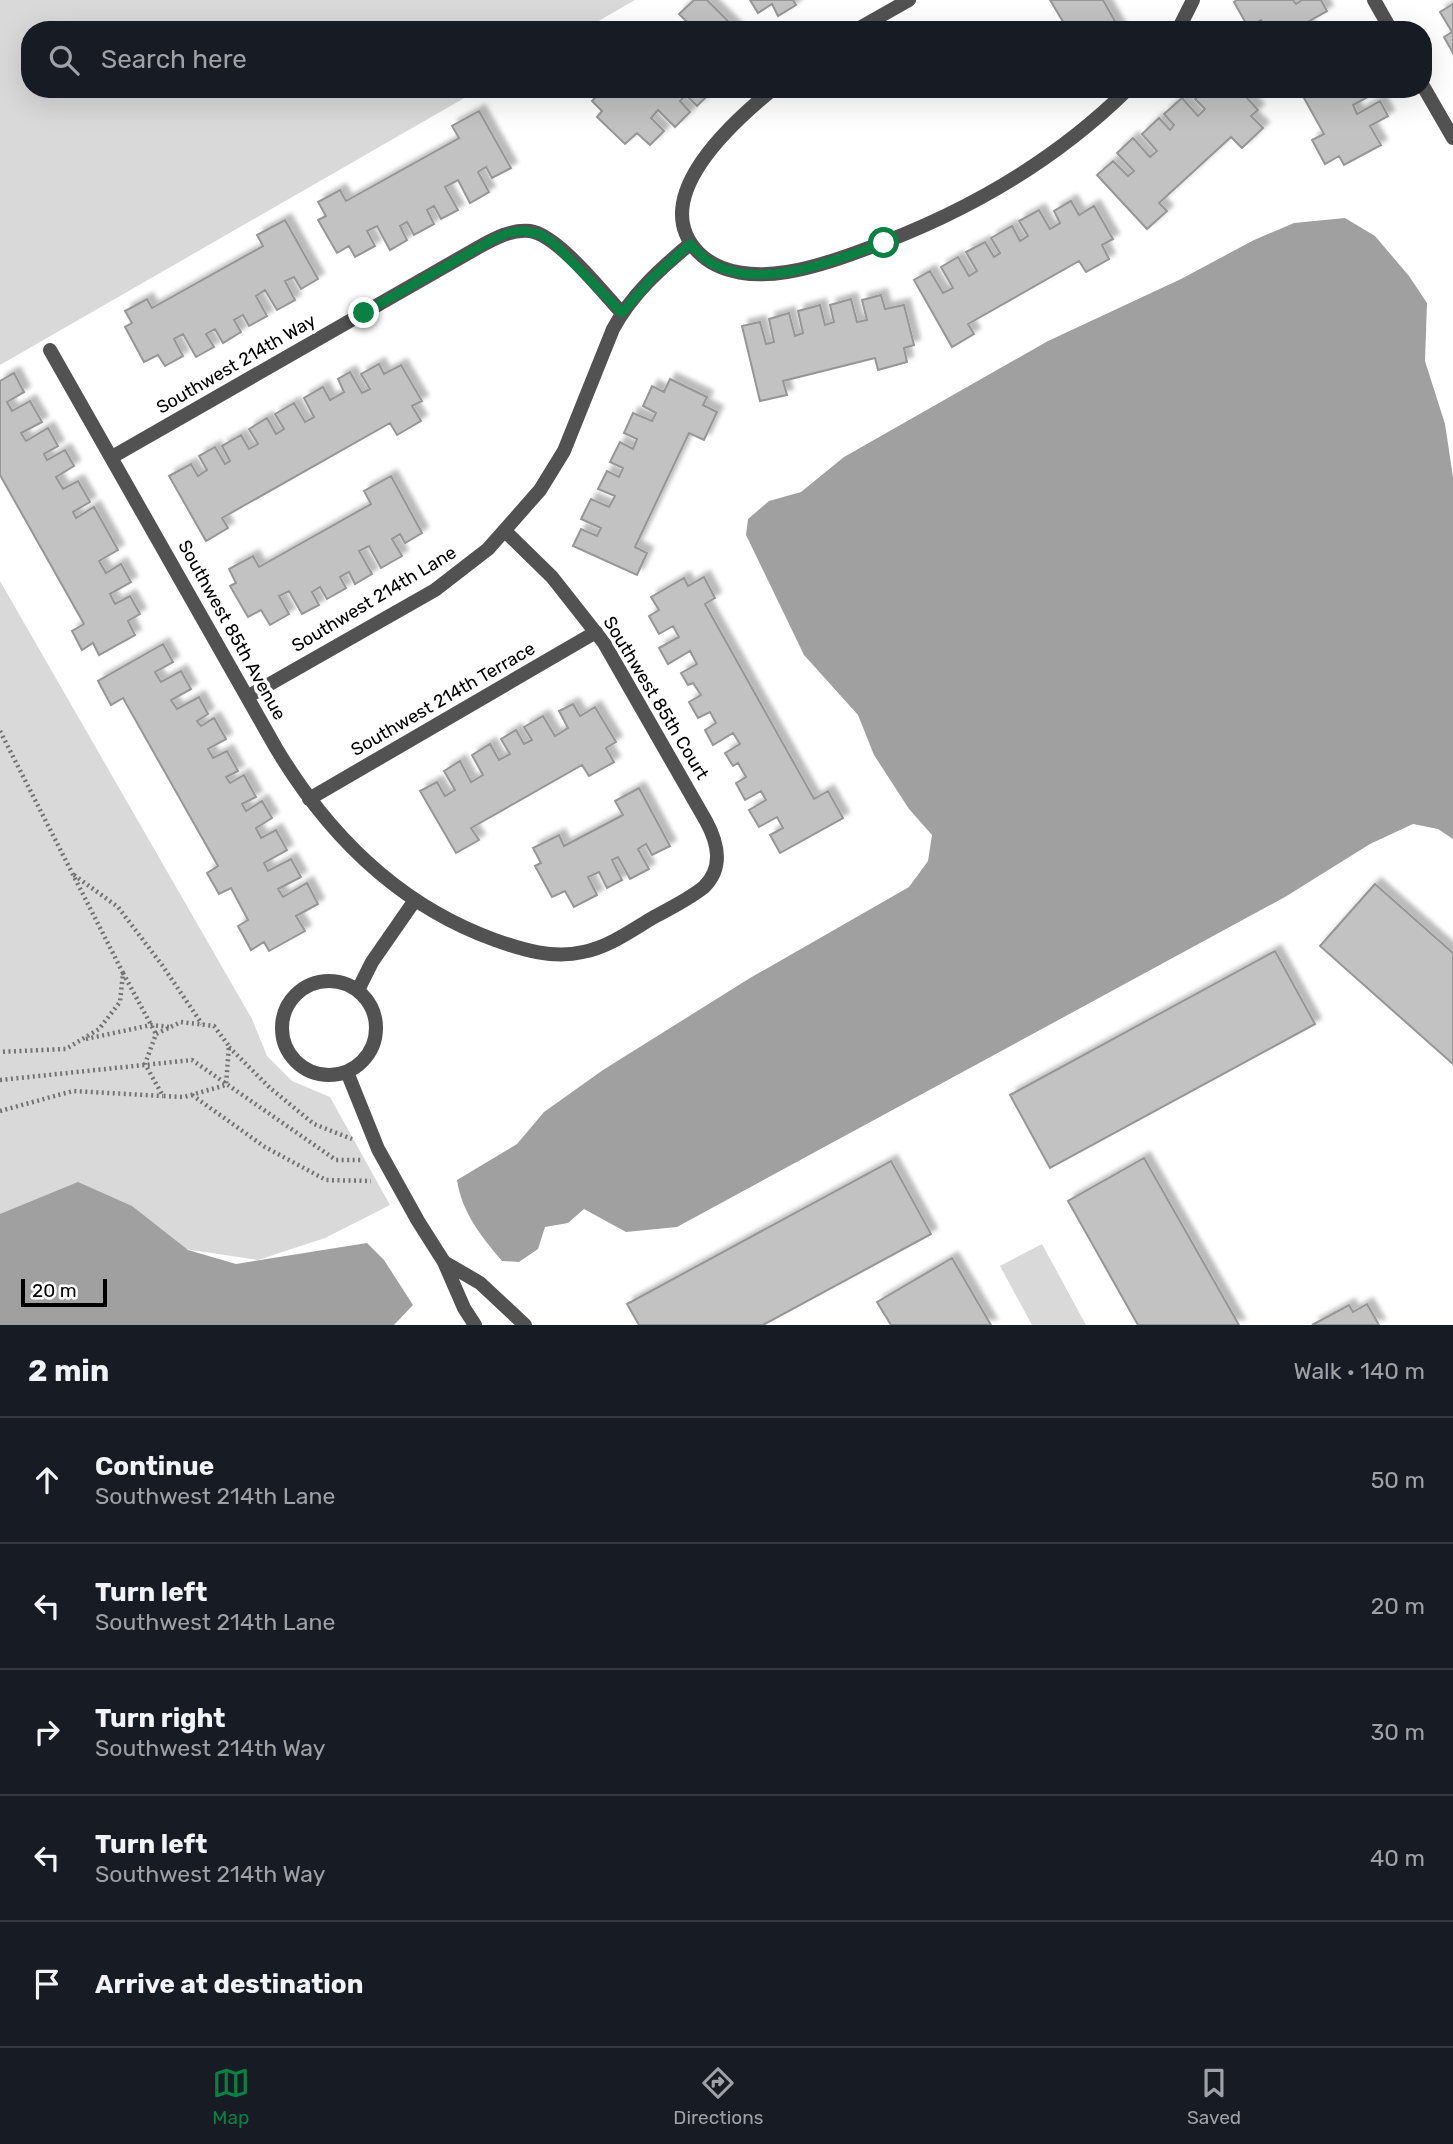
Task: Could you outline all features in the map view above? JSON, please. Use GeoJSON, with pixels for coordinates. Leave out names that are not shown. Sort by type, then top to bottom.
{"type":"FeatureCollection","features":[{"type":"Feature","properties":{"kind":"street"},"geometry":{"type":"LineString","coordinates":[[872,21],[909,0]]}},
{"type":"Feature","properties":{"kind":"street"},"geometry":{"type":"LineString","coordinates":[[1182,21],[1193,0]]}},
{"type":"Feature","properties":{"kind":"street"},"geometry":{"type":"LineString","coordinates":[[1374,0],[1386,21]]}},
{"type":"Feature","properties":{"kind":"street"},"geometry":{"type":"LineString","coordinates":[[763,98],[719,139],[686,191],[682,219],[690,244],[714,265],[733,271],[765,275],[789,272],[866,249],[934,221],[1028,169],[1063,145],[1118,98]]}},
{"type":"Feature","properties":{"kind":"street"},"geometry":{"type":"LineString","coordinates":[[1430,98],[1453,138]]}},
{"type":"Feature","properties":{"kind":"street","name":"Southwest 214th Way"},"geometry":{"type":"LineString","coordinates":[[112,457],[508,233],[531,232],[548,239],[575,262],[622,313]]}},
{"type":"Feature","properties":{"kind":"street","name":"Southwest 214th Lane"},"geometry":{"type":"LineString","coordinates":[[247,697],[435,590],[469,565],[506,532],[540,490],[564,451],[622,313],[651,279],[690,244]]}},
{"type":"Feature","properties":{"kind":"street","name":"Southwest 85th Avenue"},"geometry":{"type":"LineString","coordinates":[[50,350],[290,772],[351,849],[385,878],[415,900],[463,926],[509,945],[546,954],[573,954],[608,944],[687,898],[708,884],[716,868]]}},
{"type":"Feature","properties":{"kind":"street","name":"Southwest 85th Court"},"geometry":{"type":"LineString","coordinates":[[506,532],[552,577],[616,662],[711,830],[717,847],[716,868]]}},
{"type":"Feature","properties":{"kind":"street","name":"Southwest 214th Terrace"},"geometry":{"type":"LineString","coordinates":[[309,799],[596,632]]}},
{"type":"Feature","properties":{"kind":"street"},"geometry":{"type":"LineString","coordinates":[[358,990],[372,962],[415,900]]}},
{"type":"Feature","properties":{"kind":"street"},"geometry":{"type":"LineString","coordinates":[[332,981],[358,990],[373,1010],[376,1034],[366,1057],[346,1072],[319,1074],[300,1065],[287,1049],[282,1036],[282,1022],[294,996],[318,982],[332,981]]}},
{"type":"Feature","properties":{"kind":"street"},"geometry":{"type":"LineString","coordinates":[[346,1072],[381,1155],[444,1262],[464,1308],[475,1325]]}},
{"type":"Feature","properties":{"kind":"street"},"geometry":{"type":"LineString","coordinates":[[444,1262],[480,1283],[525,1325]]}},
{"type":"Feature","properties":{"kind":"path"},"geometry":{"type":"LineString","coordinates":[[0,731],[156,1034]]}},
{"type":"Feature","properties":{"kind":"path"},"geometry":{"type":"LineString","coordinates":[[73,875],[118,907],[162,965],[202,1025]]}},
{"type":"Feature","properties":{"kind":"path"},"geometry":{"type":"LineString","coordinates":[[0,1052],[66,1049],[99,1029],[120,1002],[123,973],[118,964]]}},
{"type":"Feature","properties":{"kind":"path"},"geometry":{"type":"LineString","coordinates":[[163,1096],[145,1065],[156,1034],[181,1022],[214,1026],[229,1046],[270,1088],[314,1124],[381,1155]]}},
{"type":"Feature","properties":{"kind":"path"},"geometry":{"type":"LineString","coordinates":[[79,1041],[151,1026],[171,1027]]}},
{"type":"Feature","properties":{"kind":"path"},"geometry":{"type":"LineString","coordinates":[[226,1085],[229,1046]]}},
{"type":"Feature","properties":{"kind":"path"},"geometry":{"type":"LineString","coordinates":[[0,1080],[192,1060],[335,1160],[381,1155]]}},
{"type":"Feature","properties":{"kind":"path"},"geometry":{"type":"LineString","coordinates":[[0,1111],[73,1091],[184,1097],[226,1085]]}},
{"type":"Feature","properties":{"kind":"path"},"geometry":{"type":"LineString","coordinates":[[192,1095],[265,1147],[327,1180],[397,1182]]}},
{"type":"Feature","properties":{"kind":"shaded area"},"geometry":{"type":"Polygon","coordinates":[[[0,0],[635,0],[599,21],[21,21],[21,98],[464,98],[0,365],[0,0]]]}},
{"type":"Feature","properties":{"kind":"shaded area"},"geometry":{"type":"Polygon","coordinates":[[[1345,218],[1375,236],[1409,276],[1427,303],[1425,361],[1445,424],[1453,477],[1453,839],[1438,829],[1413,824],[1370,844],[1285,897],[677,1227],[626,1232],[584,1209],[568,1223],[545,1227],[538,1249],[519,1262],[502,1261],[468,1214],[457,1180],[517,1144],[544,1112],[603,1070],[750,978],[909,887],[928,861],[932,835],[909,809],[874,755],[858,715],[804,655],[746,535],[748,519],[769,501],[801,492],[844,457],[1048,341],[1294,223],[1345,218]]]}},
{"type":"Feature","properties":{"kind":"shaded area"},"geometry":{"type":"Polygon","coordinates":[[[0,581],[252,1019],[267,1056],[292,1081],[330,1097],[390,1205],[325,1238],[258,1260],[0,1221],[0,581]]]}},
{"type":"Feature","properties":{"kind":"shaded area"},"geometry":{"type":"Polygon","coordinates":[[[78,1182],[132,1206],[188,1250],[236,1264],[367,1243],[384,1260],[413,1305],[394,1325],[0,1325],[0,1214],[78,1182]]]}},
{"type":"Feature","properties":{"kind":"shaded area"},"geometry":{"type":"Polygon","coordinates":[[[1042,1244],[1086,1325],[1032,1325],[1000,1266],[1042,1244]]]}},
{"type":"Feature","properties":{"kind":"building"},"geometry":{"type":"Polygon","coordinates":[[[694,0],[707,0],[728,21],[686,21],[679,14],[694,0]]]}},
{"type":"Feature","properties":{"kind":"building"},"geometry":{"type":"Polygon","coordinates":[[[750,0],[793,0],[796,5],[778,16],[772,4],[758,13],[750,0]]]}},
{"type":"Feature","properties":{"kind":"building"},"geometry":{"type":"Polygon","coordinates":[[[1050,0],[1103,0],[1115,21],[1063,21],[1050,0]]]}},
{"type":"Feature","properties":{"kind":"building"},"geometry":{"type":"Polygon","coordinates":[[[1293,0],[1296,4],[1302,0],[1321,0],[1327,11],[1310,21],[1245,21],[1234,2],[1293,0]]]}},
{"type":"Feature","properties":{"kind":"building"},"geometry":{"type":"Polygon","coordinates":[[[1453,4],[1453,53],[1444,37],[1452,32],[1440,12],[1453,4]]]}},
{"type":"Feature","properties":{"kind":"building"},"geometry":{"type":"Polygon","coordinates":[[[595,98],[683,98],[680,101],[690,112],[675,127],[658,110],[651,118],[664,131],[650,145],[637,133],[625,144],[597,117],[602,111],[592,101],[595,98]]]}},
{"type":"Feature","properties":{"kind":"building"},"geometry":{"type":"Polygon","coordinates":[[[689,98],[705,98],[697,106],[689,98]]]}},
{"type":"Feature","properties":{"kind":"building"},"geometry":{"type":"Polygon","coordinates":[[[1182,98],[1198,116],[1205,109],[1195,99],[1247,98],[1258,110],[1251,116],[1263,128],[1242,148],[1231,137],[1159,203],[1167,211],[1147,229],[1097,175],[1113,161],[1128,176],[1134,171],[1117,153],[1133,138],[1150,157],[1157,151],[1142,134],[1159,118],[1170,130],[1174,125],[1164,114],[1182,98]]]}},
{"type":"Feature","properties":{"kind":"building"},"geometry":{"type":"Polygon","coordinates":[[[1304,98],[1366,98],[1353,105],[1357,114],[1380,101],[1388,116],[1370,126],[1381,145],[1344,165],[1339,156],[1325,164],[1312,140],[1324,134],[1304,98]]]}},
{"type":"Feature","properties":{"kind":"building"},"geometry":{"type":"Polygon","coordinates":[[[479,111],[511,168],[492,178],[486,167],[478,172],[489,192],[470,203],[458,180],[445,187],[458,210],[441,219],[434,206],[427,210],[434,224],[414,235],[407,222],[400,226],[407,240],[390,250],[377,226],[367,231],[375,246],[355,257],[349,246],[337,253],[318,220],[326,216],[318,202],[340,190],[346,201],[459,138],[452,126],[479,111]]]}},
{"type":"Feature","properties":{"kind":"building"},"geometry":{"type":"Polygon","coordinates":[[[1071,201],[1079,215],[1094,206],[1113,239],[1102,245],[1109,259],[1086,272],[1079,261],[968,324],[974,334],[952,347],[914,280],[930,271],[943,293],[953,288],[941,267],[958,257],[969,276],[977,271],[966,252],[985,242],[994,257],[1000,253],[991,238],[1012,226],[1020,241],[1028,236],[1019,221],[1039,210],[1050,229],[1060,223],[1054,211],[1071,201]]]}},
{"type":"Feature","properties":{"kind":"building"},"geometry":{"type":"Polygon","coordinates":[[[285,220],[318,279],[301,289],[294,277],[285,281],[295,300],[277,310],[265,290],[256,296],[267,316],[249,326],[243,315],[234,320],[241,332],[223,343],[215,329],[206,334],[214,347],[196,357],[183,334],[174,339],[183,356],[165,366],[158,355],[144,362],[125,327],[132,323],[125,311],[147,299],[152,308],[263,246],[257,235],[285,220]]]}},
{"type":"Feature","properties":{"kind":"building"},"geometry":{"type":"Polygon","coordinates":[[[881,295],[885,309],[904,305],[914,345],[904,348],[907,362],[878,370],[875,358],[783,381],[787,395],[760,401],[742,326],[760,322],[766,344],[774,342],[769,319],[789,313],[795,336],[803,333],[798,311],[820,305],[825,325],[834,322],[830,305],[851,299],[857,322],[867,320],[862,300],[881,295]]]}},
{"type":"Feature","properties":{"kind":"building"},"geometry":{"type":"Polygon","coordinates":[[[379,364],[384,374],[401,365],[422,401],[412,406],[421,421],[397,435],[390,423],[222,518],[228,528],[206,541],[169,476],[191,464],[198,476],[207,470],[199,456],[215,447],[225,464],[230,461],[222,446],[241,435],[249,449],[258,444],[249,429],[267,418],[276,434],[284,429],[275,414],[294,403],[305,422],[314,417],[304,398],[323,387],[330,400],[344,392],[338,379],[350,372],[362,393],[370,389],[361,374],[379,364]]]}},
{"type":"Feature","properties":{"kind":"building"},"geometry":{"type":"Polygon","coordinates":[[[14,373],[24,392],[7,402],[12,411],[30,401],[42,422],[21,433],[26,441],[48,428],[58,446],[44,454],[47,460],[65,450],[74,466],[56,477],[63,489],[78,481],[90,502],[73,512],[76,518],[94,507],[118,550],[99,561],[106,573],[121,564],[131,582],[110,594],[115,604],[130,596],[140,614],[128,621],[135,635],[99,655],[93,643],[82,650],[72,631],[84,624],[0,475],[0,381],[14,373]]]}},
{"type":"Feature","properties":{"kind":"building"},"geometry":{"type":"Polygon","coordinates":[[[670,379],[707,397],[703,405],[717,412],[704,440],[689,433],[635,547],[647,553],[637,575],[573,546],[581,529],[597,536],[601,528],[581,519],[591,499],[609,507],[615,496],[598,489],[607,471],[619,477],[623,468],[610,462],[620,442],[633,449],[637,439],[624,433],[633,413],[652,421],[656,413],[643,406],[652,386],[664,392],[670,379]]]}},
{"type":"Feature","properties":{"kind":"building"},"geometry":{"type":"Polygon","coordinates":[[[391,476],[422,533],[405,543],[400,534],[392,539],[402,556],[381,568],[369,546],[359,551],[372,574],[355,584],[349,572],[340,577],[346,588],[327,599],[320,587],[312,592],[319,605],[302,614],[289,591],[279,596],[289,614],[270,625],[261,610],[248,617],[230,586],[236,583],[229,569],[253,556],[259,567],[371,504],[364,491],[391,476]]]}},
{"type":"Feature","properties":{"kind":"building"},"geometry":{"type":"Polygon","coordinates":[[[704,577],[715,598],[705,604],[814,799],[828,791],[843,818],[780,853],[770,835],[783,828],[777,817],[759,827],[749,810],[766,800],[761,791],[745,800],[736,783],[746,777],[738,763],[733,766],[725,753],[740,744],[733,733],[713,745],[705,730],[716,723],[710,712],[698,718],[689,702],[701,695],[693,683],[688,685],[681,673],[697,664],[690,651],[668,664],[659,648],[679,637],[673,626],[659,634],[649,616],[659,610],[651,597],[684,578],[688,586],[704,577]]]}},
{"type":"Feature","properties":{"kind":"building"},"geometry":{"type":"Polygon","coordinates":[[[163,644],[173,662],[155,672],[161,682],[181,671],[191,689],[171,700],[177,709],[199,697],[208,714],[197,721],[201,726],[214,718],[226,739],[208,749],[213,758],[227,751],[238,771],[226,777],[230,783],[244,775],[256,797],[242,804],[246,811],[262,801],[272,818],[256,828],[261,838],[276,830],[287,850],[264,863],[268,871],[291,859],[301,877],[278,889],[283,897],[307,883],[318,904],[296,916],[305,931],[269,951],[264,942],[251,950],[238,926],[248,920],[231,888],[219,894],[207,873],[218,866],[123,698],[111,705],[98,681],[163,644]]]}},
{"type":"Feature","properties":{"kind":"building"},"geometry":{"type":"Polygon","coordinates":[[[573,704],[580,716],[595,707],[616,742],[606,748],[614,762],[589,776],[582,765],[471,828],[479,840],[456,853],[420,791],[437,782],[445,796],[455,790],[444,771],[460,761],[471,782],[483,775],[472,755],[490,744],[499,760],[510,754],[501,739],[516,730],[524,744],[532,740],[524,727],[543,716],[555,736],[568,728],[559,711],[573,704]]]}},
{"type":"Feature","properties":{"kind":"building"},"geometry":{"type":"Polygon","coordinates":[[[639,788],[670,846],[652,855],[646,844],[638,849],[649,869],[630,879],[618,857],[612,860],[622,880],[607,888],[599,872],[588,877],[597,895],[574,907],[565,891],[552,897],[535,866],[541,863],[533,848],[559,835],[564,846],[623,815],[615,801],[639,788]]]}},
{"type":"Feature","properties":{"kind":"building"},"geometry":{"type":"Polygon","coordinates":[[[1375,884],[1453,953],[1453,1064],[1320,946],[1375,884]]]}},
{"type":"Feature","properties":{"kind":"building"},"geometry":{"type":"Polygon","coordinates":[[[1275,951],[1315,1024],[1050,1168],[1010,1095],[1275,951]]]}},
{"type":"Feature","properties":{"kind":"building"},"geometry":{"type":"Polygon","coordinates":[[[1144,1158],[1239,1325],[1138,1325],[1068,1201],[1144,1158]]]}},
{"type":"Feature","properties":{"kind":"building"},"geometry":{"type":"Polygon","coordinates":[[[891,1161],[931,1234],[763,1325],[639,1325],[627,1304],[891,1161]]]}},
{"type":"Feature","properties":{"kind":"building"},"geometry":{"type":"Polygon","coordinates":[[[952,1258],[991,1325],[891,1325],[877,1302],[952,1258]]]}},
{"type":"Feature","properties":{"kind":"building"},"geometry":{"type":"Polygon","coordinates":[[[1367,1304],[1379,1325],[1312,1325],[1349,1305],[1353,1312],[1367,1304]]]}},
{"type":"Feature","properties":{"kind":"route"},"geometry":{"type":"LineString","coordinates":[[364,313],[508,233],[524,231],[540,234],[555,244],[622,313],[651,279],[690,244],[714,265],[733,271],[765,275],[831,261],[884,243]]}}]}
